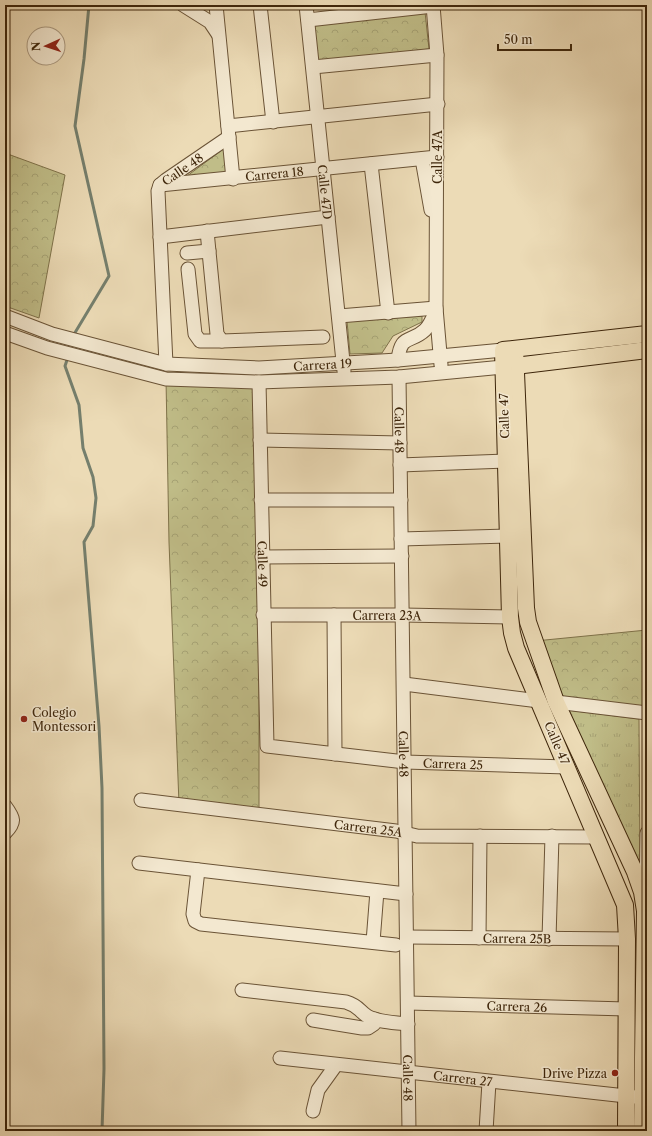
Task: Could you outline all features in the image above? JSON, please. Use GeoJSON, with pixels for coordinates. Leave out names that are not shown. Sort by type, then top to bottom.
{"type":"FeatureCollection","features":[{"type":"Feature","properties":{"kind":"main road","name":"Carrera 19"},"geometry":{"type":"LineString","coordinates":[[509,350],[647,334]]}},
{"type":"Feature","properties":{"kind":"main road","name":"Calle 47"},"geometry":{"type":"LineString","coordinates":[[509,350],[512,528],[510,617],[512,633],[516,648],[625,905],[627,939],[626,1131]]}},
{"type":"Feature","properties":{"kind":"main road","name":"Carrera 19"},"geometry":{"type":"LineString","coordinates":[[510,366],[647,350]]}},
{"type":"Feature","properties":{"kind":"main road","name":"Calle 47"},"geometry":{"type":"LineString","coordinates":[[510,366],[506,461],[512,528],[528,622],[556,702],[635,872],[642,892],[645,911],[646,944],[644,1097],[642,1131]]}},
{"type":"Feature","properties":{"kind":"street"},"geometry":{"type":"LineString","coordinates":[[183,5],[210,22],[219,35]]}},
{"type":"Feature","properties":{"kind":"street"},"geometry":{"type":"LineString","coordinates":[[216,5],[233,179]]}},
{"type":"Feature","properties":{"kind":"street"},"geometry":{"type":"LineString","coordinates":[[260,5],[273,122]]}},
{"type":"Feature","properties":{"kind":"street","name":"Calle 47D"},"geometry":{"type":"LineString","coordinates":[[306,5],[339,316],[344,379]]}},
{"type":"Feature","properties":{"kind":"street"},"geometry":{"type":"LineString","coordinates":[[308,20],[433,6]]}},
{"type":"Feature","properties":{"kind":"street","name":"Calle 47A"},"geometry":{"type":"LineString","coordinates":[[433,6],[437,55],[438,104],[436,308],[441,373]]}},
{"type":"Feature","properties":{"kind":"street"},"geometry":{"type":"LineString","coordinates":[[313,68],[437,55]]}},
{"type":"Feature","properties":{"kind":"street"},"geometry":{"type":"LineString","coordinates":[[228,132],[273,122],[438,104]]}},
{"type":"Feature","properties":{"kind":"street","name":"Calle 48"},"geometry":{"type":"LineString","coordinates":[[166,364],[158,191],[160,185],[228,132]]}},
{"type":"Feature","properties":{"kind":"street","name":"Carrera 18"},"geometry":{"type":"LineString","coordinates":[[160,185],[233,179],[437,157]]}},
{"type":"Feature","properties":{"kind":"street"},"geometry":{"type":"LineString","coordinates":[[422,159],[437,241]]}},
{"type":"Feature","properties":{"kind":"street"},"geometry":{"type":"LineString","coordinates":[[371,164],[388,313]]}},
{"type":"Feature","properties":{"kind":"street"},"geometry":{"type":"LineString","coordinates":[[160,237],[328,217]]}},
{"type":"Feature","properties":{"kind":"street"},"geometry":{"type":"LineString","coordinates":[[207,232],[217,334],[222,341]]}},
{"type":"Feature","properties":{"kind":"street"},"geometry":{"type":"LineString","coordinates":[[187,254],[209,251]]}},
{"type":"Feature","properties":{"kind":"street"},"geometry":{"type":"LineString","coordinates":[[188,269],[195,334],[200,341],[323,337]]}},
{"type":"Feature","properties":{"kind":"street"},"geometry":{"type":"LineString","coordinates":[[339,316],[436,308],[431,322],[425,330],[404,342],[400,348],[398,360]]}},
{"type":"Feature","properties":{"kind":"street","name":"Carrera 19"},"geometry":{"type":"LineString","coordinates":[[5,316],[52,334],[166,364],[259,368],[398,360],[509,350]]}},
{"type":"Feature","properties":{"kind":"street","name":"Carrera 19"},"geometry":{"type":"LineString","coordinates":[[5,332],[47,348],[166,379],[259,382],[399,377],[510,366]]}},
{"type":"Feature","properties":{"kind":"street","name":"Calle 48"},"geometry":{"type":"LineString","coordinates":[[399,377],[409,1131]]}},
{"type":"Feature","properties":{"kind":"street","name":"Calle 49"},"geometry":{"type":"LineString","coordinates":[[259,382],[267,746]]}},
{"type":"Feature","properties":{"kind":"street"},"geometry":{"type":"LineString","coordinates":[[260,440],[400,443]]}},
{"type":"Feature","properties":{"kind":"street"},"geometry":{"type":"LineString","coordinates":[[400,465],[506,461]]}},
{"type":"Feature","properties":{"kind":"street"},"geometry":{"type":"LineString","coordinates":[[261,500],[401,500]]}},
{"type":"Feature","properties":{"kind":"street"},"geometry":{"type":"LineString","coordinates":[[402,539],[512,528]]}},
{"type":"Feature","properties":{"kind":"street"},"geometry":{"type":"LineString","coordinates":[[262,557],[402,556]]}},
{"type":"Feature","properties":{"kind":"street","name":"Carrera 23A"},"geometry":{"type":"LineString","coordinates":[[263,615],[510,617]]}},
{"type":"Feature","properties":{"kind":"street"},"geometry":{"type":"LineString","coordinates":[[334,615],[335,754]]}},
{"type":"Feature","properties":{"kind":"street"},"geometry":{"type":"LineString","coordinates":[[404,684],[539,701]]}},
{"type":"Feature","properties":{"kind":"street"},"geometry":{"type":"LineString","coordinates":[[556,702],[647,713]]}},
{"type":"Feature","properties":{"kind":"street","name":"Carrera 25"},"geometry":{"type":"LineString","coordinates":[[267,746],[405,762],[567,766]]}},
{"type":"Feature","properties":{"kind":"street","name":"Carrera 25A"},"geometry":{"type":"LineString","coordinates":[[141,800],[389,830],[417,836],[597,837]]}},
{"type":"Feature","properties":{"kind":"street"},"geometry":{"type":"LineString","coordinates":[[5,806],[11,814],[13,820],[11,826],[5,833]]}},
{"type":"Feature","properties":{"kind":"street","name":"Calle 47"},"geometry":{"type":"LineString","coordinates":[[645,911],[647,833]]}},
{"type":"Feature","properties":{"kind":"street"},"geometry":{"type":"LineString","coordinates":[[479,938],[480,836]]}},
{"type":"Feature","properties":{"kind":"street"},"geometry":{"type":"LineString","coordinates":[[549,939],[552,836]]}},
{"type":"Feature","properties":{"kind":"street"},"geometry":{"type":"LineString","coordinates":[[139,863],[406,894]]}},
{"type":"Feature","properties":{"kind":"street"},"geometry":{"type":"LineString","coordinates":[[198,870],[193,914],[195,921],[201,924],[396,945]]}},
{"type":"Feature","properties":{"kind":"street"},"geometry":{"type":"LineString","coordinates":[[373,942],[378,890]]}},
{"type":"Feature","properties":{"kind":"street","name":"Carrera 25B"},"geometry":{"type":"LineString","coordinates":[[407,937],[627,939]]}},
{"type":"Feature","properties":{"kind":"street"},"geometry":{"type":"LineString","coordinates":[[242,990],[346,1002],[355,1005],[368,1016],[375,1019],[408,1024]]}},
{"type":"Feature","properties":{"kind":"street","name":"Carrera 26"},"geometry":{"type":"LineString","coordinates":[[408,1003],[626,1009]]}},
{"type":"Feature","properties":{"kind":"street"},"geometry":{"type":"LineString","coordinates":[[313,1020],[368,1028],[374,1024],[375,1019]]}},
{"type":"Feature","properties":{"kind":"street","name":"Carrera 27"},"geometry":{"type":"LineString","coordinates":[[280,1058],[489,1082],[644,1097]]}},
{"type":"Feature","properties":{"kind":"street"},"geometry":{"type":"LineString","coordinates":[[313,1111],[318,1090],[336,1064]]}},
{"type":"Feature","properties":{"kind":"street"},"geometry":{"type":"LineString","coordinates":[[486,1131],[489,1082]]}},
{"type":"Feature","properties":{"kind":"green space"},"geometry":{"type":"Polygon","coordinates":[[[425,12],[429,49],[317,62],[313,25],[425,12]]]}},
{"type":"Feature","properties":{"kind":"green space"},"geometry":{"type":"Polygon","coordinates":[[[230,144],[233,176],[183,179],[230,144]]]}},
{"type":"Feature","properties":{"kind":"green space"},"geometry":{"type":"Polygon","coordinates":[[[5,153],[65,175],[39,318],[5,306],[5,153]]]}},
{"type":"Feature","properties":{"kind":"green space"},"geometry":{"type":"Polygon","coordinates":[[[422,316],[422,322],[393,336],[382,353],[350,354],[347,321],[422,316]]]}},
{"type":"Feature","properties":{"kind":"green space"},"geometry":{"type":"Polygon","coordinates":[[[166,379],[259,382],[259,814],[179,804],[169,542],[166,379]]]}},
{"type":"Feature","properties":{"kind":"green space"},"geometry":{"type":"Polygon","coordinates":[[[647,630],[647,712],[556,702],[535,641],[647,630]]]}},
{"type":"Feature","properties":{"kind":"green space"},"geometry":{"type":"Polygon","coordinates":[[[568,710],[639,719],[640,870],[568,710]]]}},
{"type":"Feature","properties":{"kind":"waterway"},"geometry":{"type":"LineString","coordinates":[[73,336],[109,276],[75,126],[84,59],[89,5]]}},
{"type":"Feature","properties":{"kind":"waterway"},"geometry":{"type":"LineString","coordinates":[[68,357],[65,366],[79,405],[83,448],[93,477],[96,498],[93,526],[84,542],[99,726],[102,788],[104,1069],[102,1131]]}},
{"type":"Feature","properties":{"kind":"place","name":"Colegio Montessori"},"geometry":{"type":"Point","coordinates":[24,719]}},
{"type":"Feature","properties":{"kind":"place","name":"Drive Pizza"},"geometry":{"type":"Point","coordinates":[615,1073]}}]}
